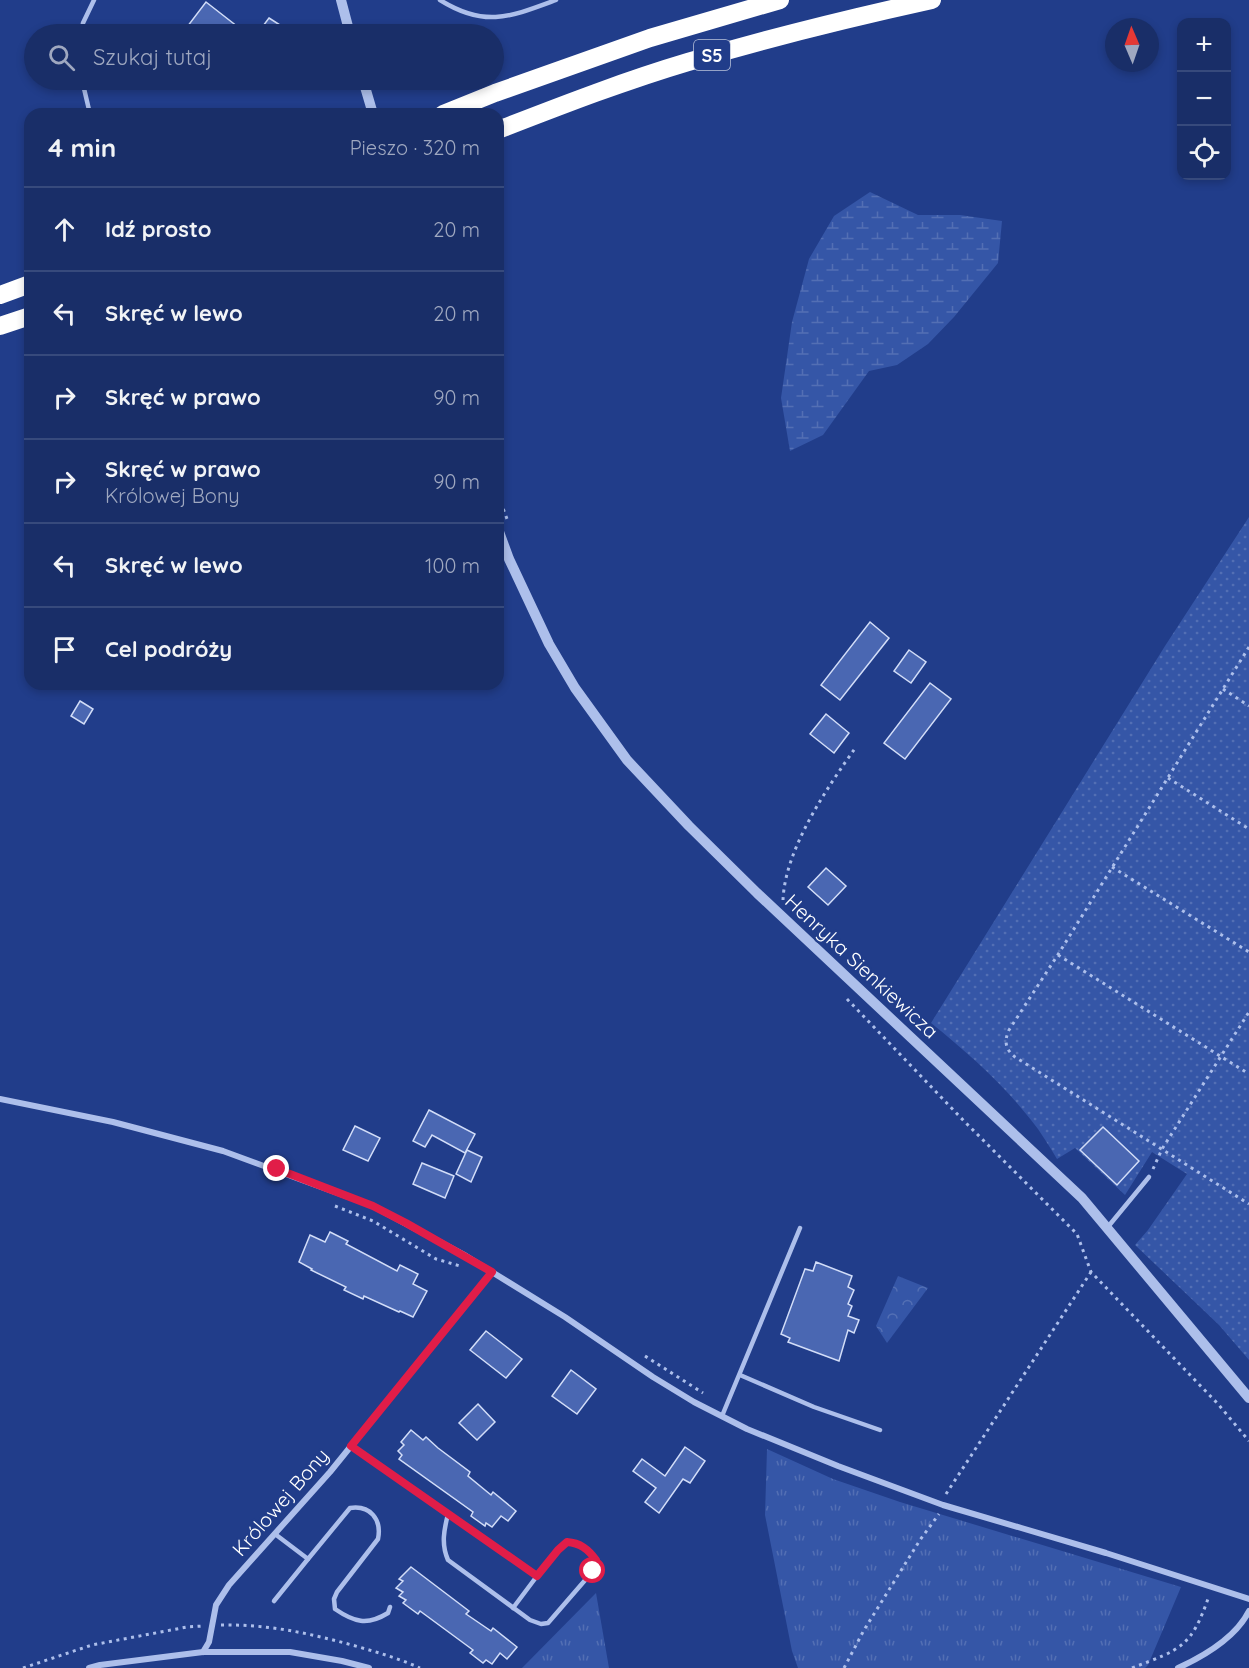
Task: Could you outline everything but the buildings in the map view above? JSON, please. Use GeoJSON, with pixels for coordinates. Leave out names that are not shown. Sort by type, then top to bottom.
{"type":"FeatureCollection","features":[{"type":"Feature","properties":{"kind":"highway","name":"S5"},"geometry":{"type":"LineString","coordinates":[[504,90],[638,42],[780,0]]}},
{"type":"Feature","properties":{"kind":"highway","name":"S5"},"geometry":{"type":"LineString","coordinates":[[504,128],[561,105],[686,63],[836,21],[932,0]]}},
{"type":"Feature","properties":{"kind":"highway","name":"S5"},"geometry":{"type":"LineString","coordinates":[[458,108],[503,90]]}},
{"type":"Feature","properties":{"kind":"highway"},"geometry":{"type":"LineString","coordinates":[[0,295],[24,286]]}},
{"type":"Feature","properties":{"kind":"highway"},"geometry":{"type":"LineString","coordinates":[[0,326],[24,318]]}},
{"type":"Feature","properties":{"kind":"street"},"geometry":{"type":"LineString","coordinates":[[341,0],[347,24]]}},
{"type":"Feature","properties":{"kind":"street"},"geometry":{"type":"LineString","coordinates":[[366,90],[371,108]]}},
{"type":"Feature","properties":{"kind":"street","name":"Henryka Sienkiewicza"},"geometry":{"type":"LineString","coordinates":[[504,527],[509,559],[549,645],[598,722],[627,760],[681,818],[1082,1198],[1249,1398]]}},
{"type":"Feature","properties":{"kind":"street"},"geometry":{"type":"LineString","coordinates":[[0,1099],[173,1136],[223,1150],[373,1206],[414,1227],[566,1317],[653,1377],[722,1416],[791,1448],[943,1504],[1249,1599]]}},
{"type":"Feature","properties":{"kind":"street","name":"Królowej Bony"},"geometry":{"type":"LineString","coordinates":[[203,1652],[209,1642],[216,1605],[229,1585],[351,1446],[492,1272]]}},
{"type":"Feature","properties":{"kind":"street"},"geometry":{"type":"LineString","coordinates":[[1178,1668],[1225,1639],[1243,1623],[1249,1611]]}},
{"type":"Feature","properties":{"kind":"street"},"geometry":{"type":"LineString","coordinates":[[89,1668],[203,1652],[290,1652],[369,1668]]}},
{"type":"Feature","properties":{"kind":"lane"},"geometry":{"type":"LineString","coordinates":[[83,24],[94,0]]}},
{"type":"Feature","properties":{"kind":"lane"},"geometry":{"type":"LineString","coordinates":[[440,0],[457,11],[491,18],[520,13],[556,0]]}},
{"type":"Feature","properties":{"kind":"lane"},"geometry":{"type":"LineString","coordinates":[[84,90],[89,108]]}},
{"type":"Feature","properties":{"kind":"lane"},"geometry":{"type":"LineString","coordinates":[[1107,1227],[1149,1177]]}},
{"type":"Feature","properties":{"kind":"lane"},"geometry":{"type":"LineString","coordinates":[[722,1416],[800,1227]]}},
{"type":"Feature","properties":{"kind":"lane"},"geometry":{"type":"LineString","coordinates":[[740,1375],[813,1407],[880,1431]]}},
{"type":"Feature","properties":{"kind":"lane"},"geometry":{"type":"LineString","coordinates":[[351,1446],[537,1576]]}},
{"type":"Feature","properties":{"kind":"lane"},"geometry":{"type":"LineString","coordinates":[[274,1601],[350,1508],[359,1506],[369,1511],[376,1519],[380,1529],[378,1539],[337,1592],[334,1599],[335,1609],[350,1619],[364,1621],[377,1619],[388,1613],[390,1607]]}},
{"type":"Feature","properties":{"kind":"lane"},"geometry":{"type":"LineString","coordinates":[[448,1514],[444,1534],[444,1550],[448,1560],[513,1608],[530,1620],[541,1624],[548,1623],[593,1571],[596,1560],[590,1551],[578,1543],[567,1542],[558,1550],[513,1608]]}},
{"type":"Feature","properties":{"kind":"lane"},"geometry":{"type":"LineString","coordinates":[[275,1534],[308,1559]]}},
{"type":"Feature","properties":{"kind":"path"},"geometry":{"type":"LineString","coordinates":[[1249,647],[1009,1030],[1006,1039],[1008,1052],[1249,1204]]}},
{"type":"Feature","properties":{"kind":"path"},"geometry":{"type":"LineString","coordinates":[[1223,689],[1249,706]]}},
{"type":"Feature","properties":{"kind":"path"},"geometry":{"type":"LineString","coordinates":[[783,916],[783,887],[809,819],[856,747]]}},
{"type":"Feature","properties":{"kind":"path"},"geometry":{"type":"LineString","coordinates":[[1168,778],[1249,829]]}},
{"type":"Feature","properties":{"kind":"path"},"geometry":{"type":"LineString","coordinates":[[1112,867],[1249,952]]}},
{"type":"Feature","properties":{"kind":"path"},"geometry":{"type":"LineString","coordinates":[[1058,955],[1249,1074]]}},
{"type":"Feature","properties":{"kind":"path"},"geometry":{"type":"LineString","coordinates":[[846,997],[964,1121],[1077,1234],[1091,1272],[1218,1404],[1249,1441]]}},
{"type":"Feature","properties":{"kind":"path"},"geometry":{"type":"LineString","coordinates":[[1149,1177],[1162,1149],[1249,1012]]}},
{"type":"Feature","properties":{"kind":"path"},"geometry":{"type":"LineString","coordinates":[[844,1668],[864,1630],[920,1540],[937,1518],[947,1493],[1091,1272]]}},
{"type":"Feature","properties":{"kind":"path"},"geometry":{"type":"LineString","coordinates":[[1132,1668],[1184,1644],[1193,1634],[1212,1587]]}},
{"type":"Feature","properties":{"kind":"green space"},"geometry":{"type":"Polygon","coordinates":[[[870,192],[918,215],[960,215],[1002,221],[998,263],[954,317],[928,344],[897,365],[869,371],[823,435],[790,451],[781,398],[792,322],[809,259],[834,216],[870,192]]]}},
{"type":"Feature","properties":{"kind":"green space"},"geometry":{"type":"Polygon","coordinates":[[[1249,517],[1249,1360],[1219,1325],[1135,1245],[1187,1174],[1152,1152],[1125,1195],[1075,1148],[1057,1159],[1035,1125],[1008,1093],[931,1023],[1165,646],[1249,517]]]}},
{"type":"Feature","properties":{"kind":"green space"},"geometry":{"type":"Polygon","coordinates":[[[898,1276],[928,1288],[887,1343],[876,1326],[898,1276]]]}},
{"type":"Feature","properties":{"kind":"green space"},"geometry":{"type":"Polygon","coordinates":[[[767,1449],[833,1479],[900,1502],[1181,1587],[1148,1665],[1145,1668],[798,1668],[792,1651],[765,1515],[767,1449]]]}},
{"type":"Feature","properties":{"kind":"green space"},"geometry":{"type":"Polygon","coordinates":[[[596,1593],[609,1668],[522,1668],[596,1593]]]}},
{"type":"Feature","properties":{"kind":"route"},"geometry":{"type":"LineString","coordinates":[[277,1169],[373,1206],[492,1272],[351,1446],[537,1576],[567,1542],[578,1543],[590,1551],[596,1560],[593,1571]]}}]}
